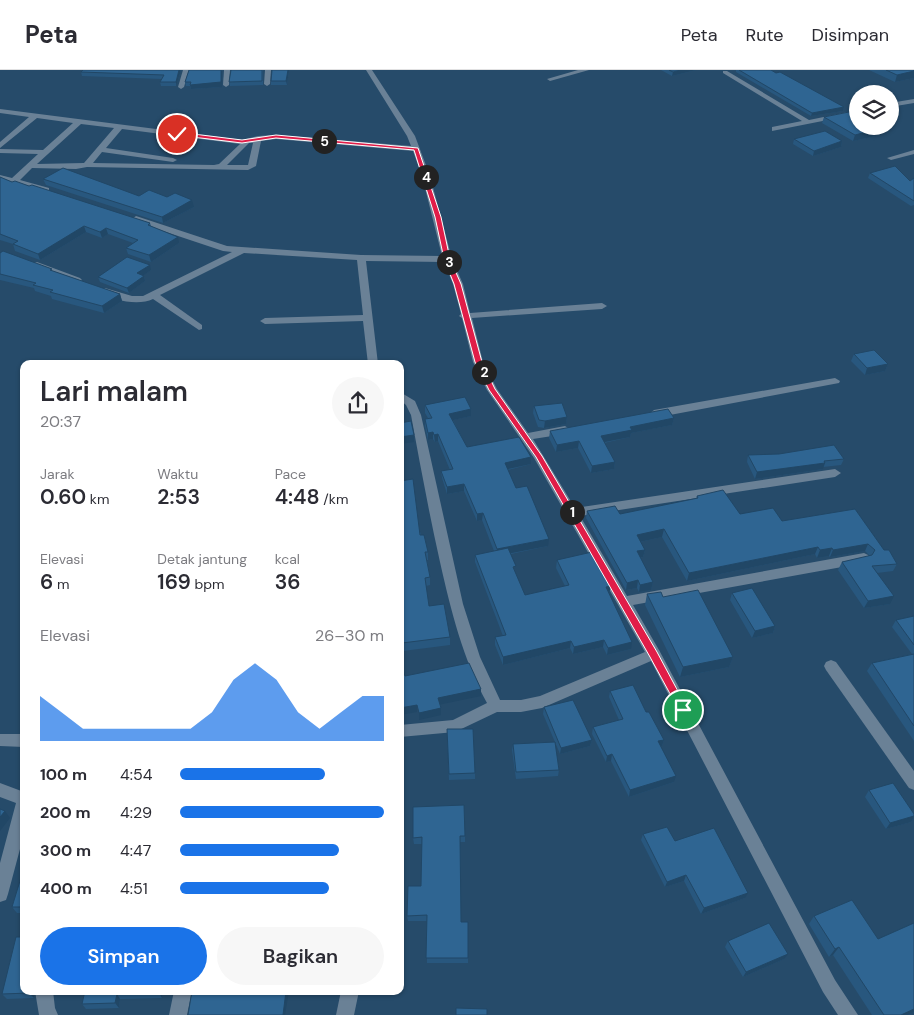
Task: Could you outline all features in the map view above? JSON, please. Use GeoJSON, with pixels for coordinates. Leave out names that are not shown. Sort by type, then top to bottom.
{"type":"FeatureCollection","features":[{"type":"Feature","properties":{"kind":"street"},"geometry":{"type":"LineString","coordinates":[[181,87],[186,70]]}},
{"type":"Feature","properties":{"kind":"street"},"geometry":{"type":"LineString","coordinates":[[226,85],[227,70]]}},
{"type":"Feature","properties":{"kind":"street"},"geometry":{"type":"LineString","coordinates":[[267,84],[268,70]]}},
{"type":"Feature","properties":{"kind":"street"},"geometry":{"type":"LineString","coordinates":[[369,70],[411,136],[416,149],[438,217],[447,259],[458,284],[464,316],[478,362],[492,390],[526,437],[654,654],[829,986],[849,1015]]}},
{"type":"Feature","properties":{"kind":"street"},"geometry":{"type":"LineString","coordinates":[[550,79],[586,70]]}},
{"type":"Feature","properties":{"kind":"street"},"geometry":{"type":"LineString","coordinates":[[725,72],[808,122]]}},
{"type":"Feature","properties":{"kind":"street"},"geometry":{"type":"LineString","coordinates":[[899,104],[914,101]]}},
{"type":"Feature","properties":{"kind":"street"},"geometry":{"type":"LineString","coordinates":[[0,111],[246,141],[258,138],[283,137],[416,149]]}},
{"type":"Feature","properties":{"kind":"street"},"geometry":{"type":"LineString","coordinates":[[775,129],[849,114]]}},
{"type":"Feature","properties":{"kind":"street"},"geometry":{"type":"LineString","coordinates":[[0,146],[35,116]]}},
{"type":"Feature","properties":{"kind":"street"},"geometry":{"type":"LineString","coordinates":[[15,180],[79,121]]}},
{"type":"Feature","properties":{"kind":"street"},"geometry":{"type":"LineString","coordinates":[[86,165],[120,126]]}},
{"type":"Feature","properties":{"kind":"street"},"geometry":{"type":"LineString","coordinates":[[32,166],[76,167],[86,165],[240,168],[252,166],[258,138]]}},
{"type":"Feature","properties":{"kind":"street"},"geometry":{"type":"LineString","coordinates":[[222,167],[246,141]]}},
{"type":"Feature","properties":{"kind":"street"},"geometry":{"type":"LineString","coordinates":[[100,149],[222,167]]}},
{"type":"Feature","properties":{"kind":"street"},"geometry":{"type":"LineString","coordinates":[[0,151],[46,152]]}},
{"type":"Feature","properties":{"kind":"street"},"geometry":{"type":"LineString","coordinates":[[892,158],[914,152]]}},
{"type":"Feature","properties":{"kind":"street"},"geometry":{"type":"LineString","coordinates":[[0,177],[52,192]]}},
{"type":"Feature","properties":{"kind":"street"},"geometry":{"type":"LineString","coordinates":[[126,216],[226,249],[361,258],[447,259]]}},
{"type":"Feature","properties":{"kind":"street"},"geometry":{"type":"LineString","coordinates":[[30,262],[131,300],[145,298],[241,251]]}},
{"type":"Feature","properties":{"kind":"street"},"geometry":{"type":"LineString","coordinates":[[361,258],[370,318],[374,360]]}},
{"type":"Feature","properties":{"kind":"street"},"geometry":{"type":"LineString","coordinates":[[153,294],[199,328]]}},
{"type":"Feature","properties":{"kind":"street"},"geometry":{"type":"LineString","coordinates":[[464,316],[602,306]]}},
{"type":"Feature","properties":{"kind":"street"},"geometry":{"type":"LineString","coordinates":[[265,321],[370,318]]}},
{"type":"Feature","properties":{"kind":"street"},"geometry":{"type":"LineString","coordinates":[[642,416],[835,381]]}},
{"type":"Feature","properties":{"kind":"street"},"geometry":{"type":"LineString","coordinates":[[404,398],[410,403],[416,415],[437,519],[460,618],[484,686],[496,706]]}},
{"type":"Feature","properties":{"kind":"street"},"geometry":{"type":"LineString","coordinates":[[526,437],[574,428]]}},
{"type":"Feature","properties":{"kind":"street"},"geometry":{"type":"LineString","coordinates":[[572,513],[835,473]]}},
{"type":"Feature","properties":{"kind":"street"},"geometry":{"type":"LineString","coordinates":[[623,602],[864,558]]}},
{"type":"Feature","properties":{"kind":"street"},"geometry":{"type":"LineString","coordinates":[[404,731],[455,726],[496,706],[521,706],[542,702],[654,654]]}},
{"type":"Feature","properties":{"kind":"street"},"geometry":{"type":"LineString","coordinates":[[831,666],[914,783]]}},
{"type":"Feature","properties":{"kind":"street"},"geometry":{"type":"LineString","coordinates":[[0,740],[20,742]]}},
{"type":"Feature","properties":{"kind":"street"},"geometry":{"type":"LineString","coordinates":[[0,790],[20,798]]}},
{"type":"Feature","properties":{"kind":"street"},"geometry":{"type":"LineString","coordinates":[[0,894],[20,818]]}},
{"type":"Feature","properties":{"kind":"street"},"geometry":{"type":"LineString","coordinates":[[44,995],[46,1010],[49,1015]]}},
{"type":"Feature","properties":{"kind":"street"},"geometry":{"type":"LineString","coordinates":[[178,1015],[182,995]]}},
{"type":"Feature","properties":{"kind":"street"},"geometry":{"type":"LineString","coordinates":[[345,1015],[349,995]]}},
{"type":"Feature","properties":{"kind":"building"},"geometry":{"type":"Polygon","coordinates":[[[83,70],[179,70],[176,82],[160,82],[164,75],[81,72],[83,70]]]}},
{"type":"Feature","properties":{"kind":"building"},"geometry":{"type":"Polygon","coordinates":[[[189,70],[221,70],[221,82],[190,85],[191,82],[185,82],[189,70]]]}},
{"type":"Feature","properties":{"kind":"building"},"geometry":{"type":"Polygon","coordinates":[[[231,70],[262,70],[262,81],[229,82],[231,70]]]}},
{"type":"Feature","properties":{"kind":"building"},"geometry":{"type":"Polygon","coordinates":[[[272,70],[288,70],[286,81],[271,81],[272,70]]]}},
{"type":"Feature","properties":{"kind":"building"},"geometry":{"type":"Polygon","coordinates":[[[739,70],[771,70],[776,73],[780,72],[844,107],[812,113],[739,70]]]}},
{"type":"Feature","properties":{"kind":"building"},"geometry":{"type":"Polygon","coordinates":[[[886,70],[914,70],[914,71],[897,75],[886,70]]]}},
{"type":"Feature","properties":{"kind":"building"},"geometry":{"type":"Polygon","coordinates":[[[849,112],[849,132],[824,117],[849,112]]]}},
{"type":"Feature","properties":{"kind":"building"},"geometry":{"type":"Polygon","coordinates":[[[825,131],[842,141],[814,151],[794,139],[825,131]]]}},
{"type":"Feature","properties":{"kind":"building"},"geometry":{"type":"Polygon","coordinates":[[[895,166],[910,181],[914,178],[914,201],[870,173],[895,166]]]}},
{"type":"Feature","properties":{"kind":"building"},"geometry":{"type":"Polygon","coordinates":[[[63,168],[139,196],[149,190],[167,197],[175,193],[192,200],[162,217],[43,179],[63,168]]]}},
{"type":"Feature","properties":{"kind":"building"},"geometry":{"type":"Polygon","coordinates":[[[0,177],[12,182],[32,185],[150,223],[148,225],[178,237],[149,255],[126,248],[138,240],[106,228],[100,232],[84,226],[38,254],[13,244],[18,241],[0,234],[0,177]]]}},
{"type":"Feature","properties":{"kind":"building"},"geometry":{"type":"Polygon","coordinates":[[[3,251],[52,269],[50,270],[120,294],[102,306],[50,292],[53,290],[33,285],[36,283],[0,274],[0,253],[3,251]]]}},
{"type":"Feature","properties":{"kind":"building"},"geometry":{"type":"Polygon","coordinates":[[[127,257],[150,265],[137,273],[144,276],[127,288],[98,277],[127,257]]]}},
{"type":"Feature","properties":{"kind":"building"},"geometry":{"type":"Polygon","coordinates":[[[874,350],[888,364],[867,368],[854,354],[874,350]]]}},
{"type":"Feature","properties":{"kind":"building"},"geometry":{"type":"Polygon","coordinates":[[[465,397],[471,409],[449,414],[467,447],[519,437],[531,457],[505,463],[516,488],[527,486],[549,539],[497,549],[483,513],[477,514],[464,484],[447,487],[441,471],[453,469],[438,434],[428,433],[425,419],[432,418],[425,405],[465,397]]]}},
{"type":"Feature","properties":{"kind":"building"},"geometry":{"type":"Polygon","coordinates":[[[562,403],[567,417],[545,421],[539,420],[534,406],[562,403]]]}},
{"type":"Feature","properties":{"kind":"building"},"geometry":{"type":"Polygon","coordinates":[[[668,409],[674,418],[630,427],[632,430],[601,436],[615,462],[592,466],[579,441],[557,445],[550,431],[668,409]]]}},
{"type":"Feature","properties":{"kind":"building"},"geometry":{"type":"Polygon","coordinates":[[[411,421],[414,435],[404,436],[404,422],[411,421]]]}},
{"type":"Feature","properties":{"kind":"building"},"geometry":{"type":"Polygon","coordinates":[[[834,445],[844,459],[757,472],[748,455],[779,454],[834,445]]]}},
{"type":"Feature","properties":{"kind":"building"},"geometry":{"type":"Polygon","coordinates":[[[413,479],[420,535],[424,535],[428,552],[425,552],[430,577],[425,578],[429,606],[444,604],[450,637],[404,643],[404,480],[413,479]]]}},
{"type":"Feature","properties":{"kind":"building"},"geometry":{"type":"Polygon","coordinates":[[[723,490],[740,514],[773,508],[782,521],[855,509],[884,550],[889,550],[897,564],[872,566],[894,596],[868,601],[842,562],[872,555],[875,550],[868,544],[833,550],[832,548],[820,550],[818,547],[689,573],[664,529],[637,535],[645,550],[637,551],[653,582],[640,585],[638,580],[627,583],[587,511],[615,506],[620,514],[698,498],[697,496],[723,490]]]}},
{"type":"Feature","properties":{"kind":"building"},"geometry":{"type":"Polygon","coordinates":[[[508,548],[516,566],[513,567],[525,595],[569,585],[557,560],[592,552],[611,586],[606,587],[632,642],[608,648],[604,640],[574,647],[571,641],[503,657],[495,637],[506,635],[475,555],[508,548]]]}},
{"type":"Feature","properties":{"kind":"building"},"geometry":{"type":"Polygon","coordinates":[[[752,588],[775,626],[755,631],[732,593],[752,588]]]}},
{"type":"Feature","properties":{"kind":"building"},"geometry":{"type":"Polygon","coordinates":[[[698,590],[733,657],[683,667],[647,594],[661,592],[663,597],[698,590]]]}},
{"type":"Feature","properties":{"kind":"building"},"geometry":{"type":"Polygon","coordinates":[[[914,616],[914,645],[896,620],[914,616]]]}},
{"type":"Feature","properties":{"kind":"building"},"geometry":{"type":"Polygon","coordinates":[[[914,654],[914,726],[872,663],[914,654]]]}},
{"type":"Feature","properties":{"kind":"building"},"geometry":{"type":"Polygon","coordinates":[[[469,663],[481,689],[438,698],[441,708],[419,713],[417,705],[404,707],[404,673],[405,676],[469,663]]]}},
{"type":"Feature","properties":{"kind":"building"},"geometry":{"type":"Polygon","coordinates":[[[633,685],[646,712],[649,712],[664,740],[658,741],[676,776],[630,790],[612,754],[607,756],[593,727],[623,719],[610,691],[633,685]]]}},
{"type":"Feature","properties":{"kind":"building"},"geometry":{"type":"Polygon","coordinates":[[[573,700],[592,740],[561,748],[544,707],[573,700]]]}},
{"type":"Feature","properties":{"kind":"building"},"geometry":{"type":"Polygon","coordinates":[[[447,729],[473,729],[475,773],[449,774],[447,729]]]}},
{"type":"Feature","properties":{"kind":"building"},"geometry":{"type":"Polygon","coordinates":[[[555,742],[559,770],[516,772],[513,744],[555,742]]]}},
{"type":"Feature","properties":{"kind":"building"},"geometry":{"type":"Polygon","coordinates":[[[893,783],[914,816],[890,823],[869,790],[893,783]]]}},
{"type":"Feature","properties":{"kind":"building"},"geometry":{"type":"Polygon","coordinates":[[[464,805],[465,836],[460,836],[461,922],[468,922],[468,958],[426,958],[427,915],[407,916],[408,886],[421,886],[422,837],[413,838],[413,807],[464,805]]]}},
{"type":"Feature","properties":{"kind":"building"},"geometry":{"type":"Polygon","coordinates":[[[0,809],[5,811],[0,817],[0,809]]]}},
{"type":"Feature","properties":{"kind":"building"},"geometry":{"type":"Polygon","coordinates":[[[667,827],[675,841],[714,828],[748,893],[704,908],[686,875],[667,882],[643,834],[667,827]]]}},
{"type":"Feature","properties":{"kind":"building"},"geometry":{"type":"Polygon","coordinates":[[[20,881],[20,907],[12,907],[20,881]]]}},
{"type":"Feature","properties":{"kind":"building"},"geometry":{"type":"Polygon","coordinates":[[[852,900],[878,939],[914,923],[914,1009],[901,1015],[884,1015],[839,947],[835,949],[814,916],[852,900]]]}},
{"type":"Feature","properties":{"kind":"building"},"geometry":{"type":"Polygon","coordinates":[[[769,923],[788,954],[746,972],[728,941],[769,923]]]}},
{"type":"Feature","properties":{"kind":"building"},"geometry":{"type":"Polygon","coordinates":[[[16,937],[20,937],[20,993],[2,994],[16,937]]]}},
{"type":"Feature","properties":{"kind":"building"},"geometry":{"type":"Polygon","coordinates":[[[84,995],[117,995],[115,1003],[82,1004],[84,995]]]}},
{"type":"Feature","properties":{"kind":"building"},"geometry":{"type":"Polygon","coordinates":[[[191,995],[286,995],[283,1015],[188,1015],[191,995]]]}},
{"type":"Feature","properties":{"kind":"building"},"geometry":{"type":"Polygon","coordinates":[[[456,1008],[487,1009],[487,1015],[456,1015],[456,1008]]]}},
{"type":"Feature","properties":{"kind":"route"},"geometry":{"type":"LineString","coordinates":[[177,134],[242,142],[258,138],[276,137],[416,149],[438,217],[447,259],[458,284],[464,316],[478,362],[492,390],[539,456],[654,654],[683,710]]}}]}
